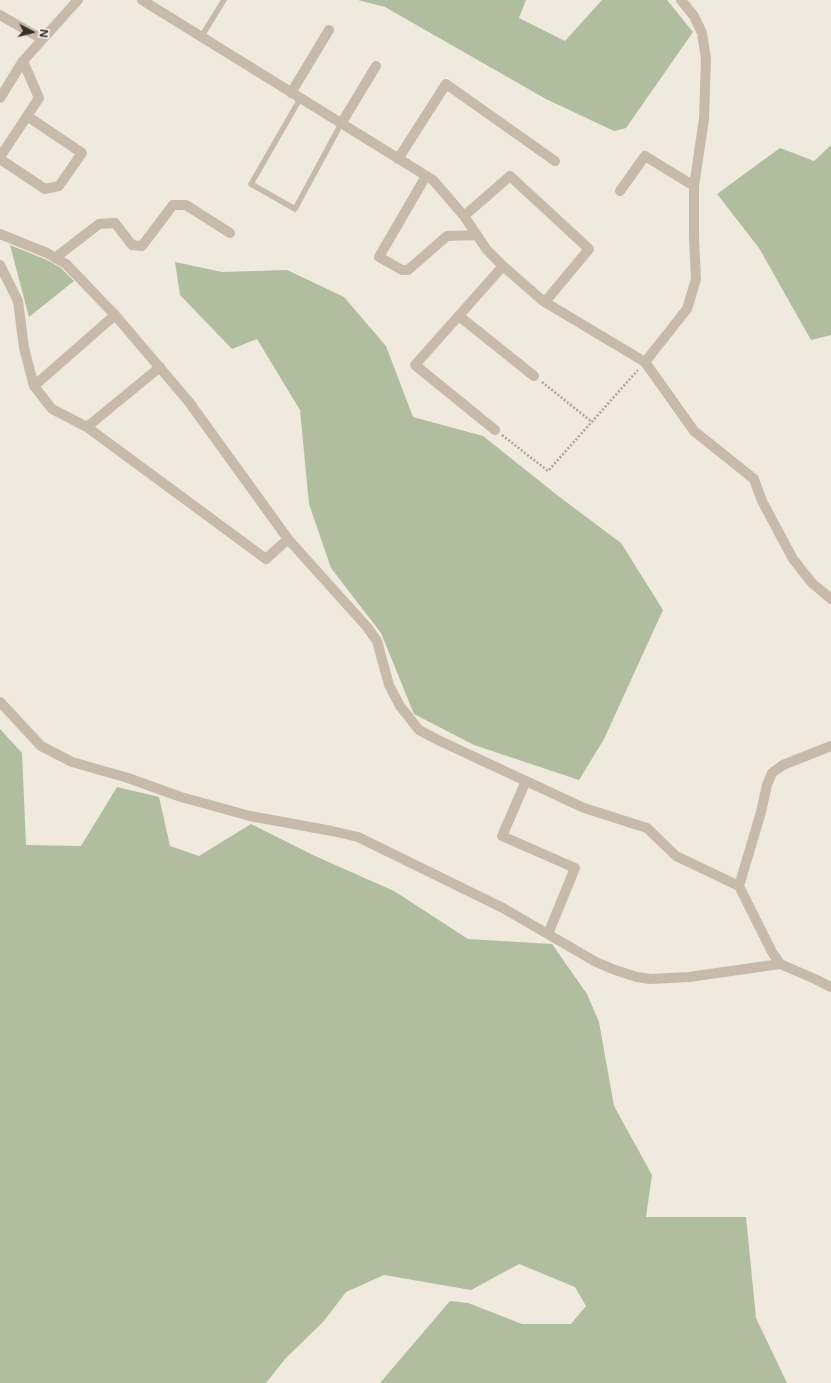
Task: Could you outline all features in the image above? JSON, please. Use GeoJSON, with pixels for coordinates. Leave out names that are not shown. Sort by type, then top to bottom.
{"type":"FeatureCollection","features":[{"type":"Feature","properties":{"kind":"street"},"geometry":{"type":"LineString","coordinates":[[1,93],[23,61],[78,0]]}},
{"type":"Feature","properties":{"kind":"street"},"geometry":{"type":"LineString","coordinates":[[142,0],[300,99],[434,180],[464,216],[486,250],[503,266],[545,302],[645,362],[694,432],[754,479],[762,501],[793,559],[812,583],[831,599]]}},
{"type":"Feature","properties":{"kind":"street"},"geometry":{"type":"LineString","coordinates":[[645,362],[687,309],[696,279],[694,186],[704,119],[706,59],[702,33],[694,16],[681,0]]}},
{"type":"Feature","properties":{"kind":"street"},"geometry":{"type":"LineString","coordinates":[[0,15],[42,39]]}},
{"type":"Feature","properties":{"kind":"street"},"geometry":{"type":"LineString","coordinates":[[291,93],[329,30]]}},
{"type":"Feature","properties":{"kind":"street"},"geometry":{"type":"LineString","coordinates":[[23,61],[39,98],[27,116],[0,158],[45,189],[59,186],[82,153],[27,116]]}},
{"type":"Feature","properties":{"kind":"street"},"geometry":{"type":"LineString","coordinates":[[341,124],[376,66]]}},
{"type":"Feature","properties":{"kind":"street"},"geometry":{"type":"LineString","coordinates":[[398,159],[446,84],[555,161]]}},
{"type":"Feature","properties":{"kind":"street"},"geometry":{"type":"LineString","coordinates":[[620,191],[645,156],[694,186]]}},
{"type":"Feature","properties":{"kind":"street"},"geometry":{"type":"LineString","coordinates":[[426,176],[379,257],[402,270],[408,270],[447,236],[477,235]]}},
{"type":"Feature","properties":{"kind":"street"},"geometry":{"type":"LineString","coordinates":[[464,216],[510,176],[589,249],[545,302]]}},
{"type":"Feature","properties":{"kind":"street"},"geometry":{"type":"LineString","coordinates":[[55,258],[99,224],[116,223],[132,245],[142,246],[174,205],[186,205],[230,233]]}},
{"type":"Feature","properties":{"kind":"street"},"geometry":{"type":"LineString","coordinates":[[0,234],[47,253],[66,264],[116,315],[160,367],[189,402],[288,539],[367,627],[376,641],[389,685],[396,699],[419,730],[584,808],[647,828],[676,856],[739,886],[772,952],[780,964]]}},
{"type":"Feature","properties":{"kind":"street"},"geometry":{"type":"LineString","coordinates":[[0,265],[18,301],[24,348],[34,386],[52,409],[87,427],[266,559],[288,539]]}},
{"type":"Feature","properties":{"kind":"street"},"geometry":{"type":"LineString","coordinates":[[495,430],[415,365],[503,266]]}},
{"type":"Feature","properties":{"kind":"street"},"geometry":{"type":"LineString","coordinates":[[34,386],[116,315]]}},
{"type":"Feature","properties":{"kind":"street"},"geometry":{"type":"LineString","coordinates":[[459,316],[534,376]]}},
{"type":"Feature","properties":{"kind":"street"},"geometry":{"type":"LineString","coordinates":[[87,427],[160,367]]}},
{"type":"Feature","properties":{"kind":"street"},"geometry":{"type":"LineString","coordinates":[[0,702],[41,746],[72,762],[128,778],[181,797],[250,816],[358,837],[503,908],[596,962],[637,977],[650,979],[689,977],[780,964],[831,987]]}},
{"type":"Feature","properties":{"kind":"street"},"geometry":{"type":"LineString","coordinates":[[739,886],[761,812],[767,786],[772,774],[782,765],[831,746]]}},
{"type":"Feature","properties":{"kind":"street"},"geometry":{"type":"LineString","coordinates":[[526,781],[502,836],[575,868],[548,934]]}},
{"type":"Feature","properties":{"kind":"lane"},"geometry":{"type":"LineString","coordinates":[[201,37],[224,0]]}},
{"type":"Feature","properties":{"kind":"lane"},"geometry":{"type":"LineString","coordinates":[[300,99],[251,184],[295,209],[341,124]]}},
{"type":"Feature","properties":{"kind":"path"},"geometry":{"type":"LineString","coordinates":[[495,430],[548,471],[645,362]]}},
{"type":"Feature","properties":{"kind":"path"},"geometry":{"type":"LineString","coordinates":[[534,376],[592,422]]}},
{"type":"Feature","properties":{"kind":"green space"},"geometry":{"type":"Polygon","coordinates":[[[358,0],[526,0],[519,18],[565,41],[602,0],[667,0],[693,32],[626,128],[614,131],[546,99],[385,7],[358,0]]]}},
{"type":"Feature","properties":{"kind":"green space"},"geometry":{"type":"Polygon","coordinates":[[[831,145],[831,335],[811,340],[759,248],[717,194],[780,148],[814,161],[831,145]]]}},
{"type":"Feature","properties":{"kind":"green space"},"geometry":{"type":"Polygon","coordinates":[[[10,245],[47,260],[61,268],[74,281],[29,317],[10,245]]]}},
{"type":"Feature","properties":{"kind":"green space"},"geometry":{"type":"Polygon","coordinates":[[[175,262],[222,272],[287,270],[344,297],[386,346],[413,417],[483,436],[557,495],[621,543],[663,610],[604,739],[579,780],[474,745],[414,714],[381,633],[331,568],[309,504],[300,410],[257,339],[232,349],[180,295],[175,262]]]}},
{"type":"Feature","properties":{"kind":"green space"},"geometry":{"type":"Polygon","coordinates":[[[0,729],[22,753],[26,845],[81,846],[117,787],[159,797],[170,846],[199,856],[251,824],[315,856],[394,891],[468,939],[552,944],[587,994],[599,1022],[614,1106],[652,1175],[646,1217],[746,1217],[756,1318],[787,1383],[380,1383],[450,1301],[468,1303],[522,1324],[571,1324],[586,1306],[575,1287],[519,1264],[471,1290],[384,1275],[346,1292],[324,1321],[285,1359],[266,1383],[0,1383],[0,729]]]}}]}
